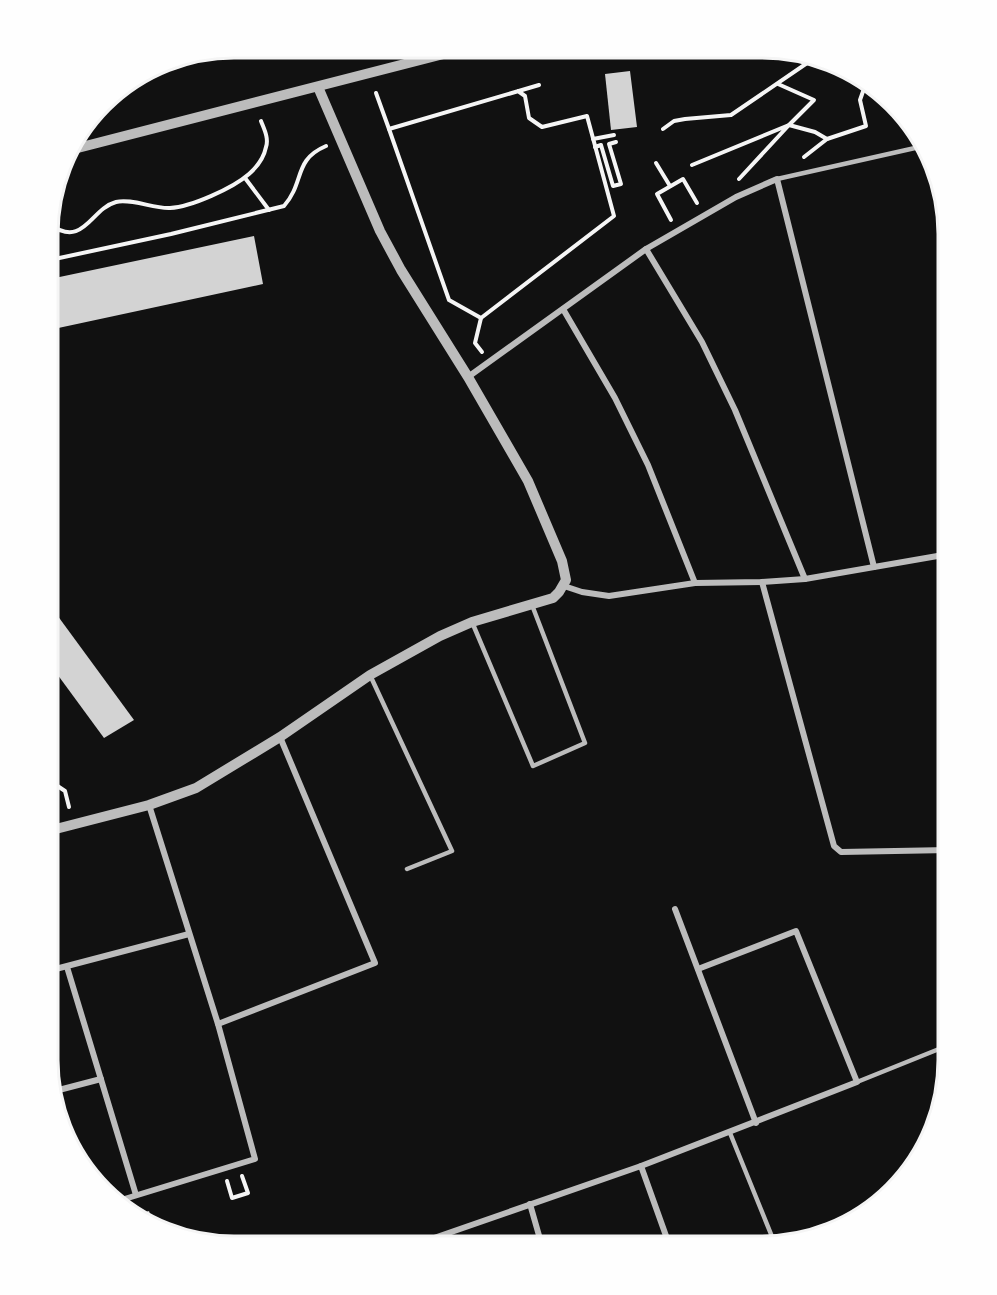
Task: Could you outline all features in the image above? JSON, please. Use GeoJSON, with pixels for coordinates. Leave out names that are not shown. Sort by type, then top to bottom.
{"type":"FeatureCollection","features":[{"type":"Feature","properties":{"kind":"street"},"geometry":{"type":"LineString","coordinates":[[81,147],[429,58]]}},
{"type":"Feature","properties":{"kind":"street"},"geometry":{"type":"LineString","coordinates":[[58,828],[149,805],[196,788],[280,737],[370,675],[440,636],[472,622],[554,598],[564,586],[566,574],[562,561],[528,481],[380,231],[318,87]]}},
{"type":"Feature","properties":{"kind":"street"},"geometry":{"type":"LineString","coordinates":[[468,377],[646,249],[736,197],[777,179],[874,567]]}},
{"type":"Feature","properties":{"kind":"street"},"geometry":{"type":"LineString","coordinates":[[646,249],[702,342],[735,410],[805,579]]}},
{"type":"Feature","properties":{"kind":"street"},"geometry":{"type":"LineString","coordinates":[[562,309],[615,398],[648,465],[695,583]]}},
{"type":"Feature","properties":{"kind":"street"},"geometry":{"type":"LineString","coordinates":[[564,586],[582,592],[609,596],[695,583],[805,579],[938,556]]}},
{"type":"Feature","properties":{"kind":"street"},"geometry":{"type":"LineString","coordinates":[[762,582],[834,846],[841,852],[938,850]]}},
{"type":"Feature","properties":{"kind":"street"},"geometry":{"type":"LineString","coordinates":[[218,1024],[375,963],[280,737]]}},
{"type":"Feature","properties":{"kind":"street"},"geometry":{"type":"LineString","coordinates":[[125,1199],[255,1159],[218,1024],[149,805]]}},
{"type":"Feature","properties":{"kind":"street"},"geometry":{"type":"LineString","coordinates":[[675,909],[756,1123]]}},
{"type":"Feature","properties":{"kind":"street"},"geometry":{"type":"LineString","coordinates":[[445,1236],[730,1133],[857,1082],[796,931],[698,969]]}},
{"type":"Feature","properties":{"kind":"street"},"geometry":{"type":"LineString","coordinates":[[58,969],[189,934]]}},
{"type":"Feature","properties":{"kind":"street"},"geometry":{"type":"LineString","coordinates":[[66,967],[136,1195]]}},
{"type":"Feature","properties":{"kind":"street"},"geometry":{"type":"LineString","coordinates":[[61,1090],[101,1079]]}},
{"type":"Feature","properties":{"kind":"street"},"geometry":{"type":"LineString","coordinates":[[641,1166],[666,1236]]}},
{"type":"Feature","properties":{"kind":"street"},"geometry":{"type":"LineString","coordinates":[[530,1204],[539,1236]]}},
{"type":"Feature","properties":{"kind":"lane"},"geometry":{"type":"LineString","coordinates":[[777,179],[915,148]]}},
{"type":"Feature","properties":{"kind":"lane"},"geometry":{"type":"LineString","coordinates":[[472,622],[533,766],[585,743],[532,605]]}},
{"type":"Feature","properties":{"kind":"lane"},"geometry":{"type":"LineString","coordinates":[[370,675],[452,851],[406,869]]}},
{"type":"Feature","properties":{"kind":"lane"},"geometry":{"type":"LineString","coordinates":[[857,1082],[938,1049]]}},
{"type":"Feature","properties":{"kind":"lane"},"geometry":{"type":"LineString","coordinates":[[730,1133],[772,1236]]}},
{"type":"Feature","properties":{"kind":"path"},"geometry":{"type":"LineString","coordinates":[[663,129],[674,121],[731,115],[806,64]]}},
{"type":"Feature","properties":{"kind":"path"},"geometry":{"type":"LineString","coordinates":[[735,183],[814,100],[778,84]]}},
{"type":"Feature","properties":{"kind":"path"},"geometry":{"type":"LineString","coordinates":[[389,129],[539,85]]}},
{"type":"Feature","properties":{"kind":"path"},"geometry":{"type":"LineString","coordinates":[[801,159],[827,139],[866,126],[860,99],[863,90]]}},
{"type":"Feature","properties":{"kind":"path"},"geometry":{"type":"LineString","coordinates":[[488,363],[476,343],[481,318],[614,216],[587,116],[542,127],[529,118],[525,96],[518,91]]}},
{"type":"Feature","properties":{"kind":"path"},"geometry":{"type":"LineString","coordinates":[[376,93],[449,300],[481,318]]}},
{"type":"Feature","properties":{"kind":"path"},"geometry":{"type":"LineString","coordinates":[[58,229],[71,232],[81,230],[116,202],[157,208],[178,208],[205,198],[244,178],[260,161],[266,147],[267,140],[261,121]]}},
{"type":"Feature","properties":{"kind":"path"},"geometry":{"type":"LineString","coordinates":[[693,165],[789,125],[815,132],[827,139]]}},
{"type":"Feature","properties":{"kind":"path"},"geometry":{"type":"LineString","coordinates":[[593,139],[614,135]]}},
{"type":"Feature","properties":{"kind":"path"},"geometry":{"type":"LineString","coordinates":[[595,147],[601,145],[613,186],[621,184],[609,144],[616,142]]}},
{"type":"Feature","properties":{"kind":"path"},"geometry":{"type":"LineString","coordinates":[[58,258],[171,234],[284,206],[291,198],[305,159],[327,145]]}},
{"type":"Feature","properties":{"kind":"path"},"geometry":{"type":"LineString","coordinates":[[656,163],[670,186]]}},
{"type":"Feature","properties":{"kind":"path"},"geometry":{"type":"LineString","coordinates":[[244,178],[269,210]]}},
{"type":"Feature","properties":{"kind":"path"},"geometry":{"type":"LineString","coordinates":[[677,231],[657,194],[683,178],[704,215]]}},
{"type":"Feature","properties":{"kind":"path"},"geometry":{"type":"LineString","coordinates":[[58,786],[65,791],[69,807]]}},
{"type":"Feature","properties":{"kind":"path"},"geometry":{"type":"LineString","coordinates":[[229,1188],[232,1198],[248,1193],[242,1175]]}},
{"type":"Feature","properties":{"kind":"building"},"geometry":{"type":"Polygon","coordinates":[[[630,71],[637,127],[611,130],[605,74],[630,71]]]}},
{"type":"Feature","properties":{"kind":"building"},"geometry":{"type":"Polygon","coordinates":[[[254,236],[263,284],[58,328],[58,277],[254,236]]]}},
{"type":"Feature","properties":{"kind":"building"},"geometry":{"type":"Polygon","coordinates":[[[58,616],[134,720],[104,738],[58,675],[58,616]]]}}]}
